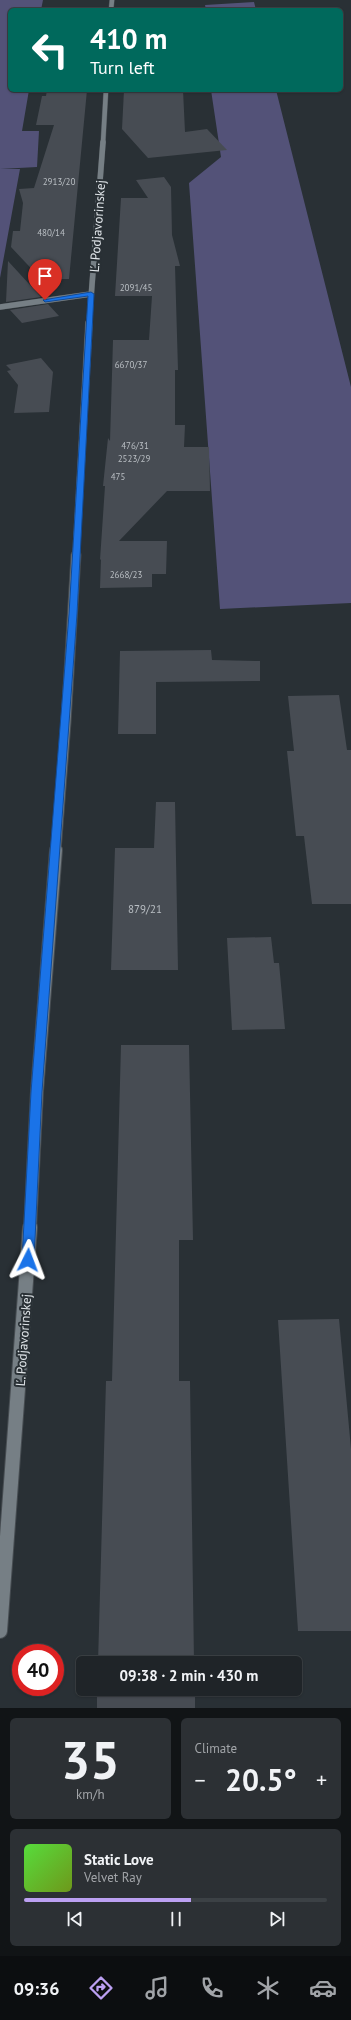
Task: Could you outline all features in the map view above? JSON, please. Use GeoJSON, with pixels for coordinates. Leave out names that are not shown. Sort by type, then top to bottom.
{"type":"FeatureCollection","features":[{"type":"Feature","properties":{"kind":"street","name":"Ľ. Podjavorinskej"},"geometry":{"type":"LineString","coordinates":[[0,1631],[28,1276],[37,1092],[66,715],[91,294],[96,244],[106,92]]}},
{"type":"Feature","properties":{"kind":"street"},"geometry":{"type":"LineString","coordinates":[[0,307],[91,294]]}},
{"type":"Feature","properties":{"kind":"shaded area"},"geometry":{"type":"Polygon","coordinates":[[[0,0],[43,0],[41,8],[8,8],[8,92],[29,92],[22,131],[39,131],[37,167],[0,169],[0,0]]]}},
{"type":"Feature","properties":{"kind":"shaded area"},"geometry":{"type":"Polygon","coordinates":[[[254,2],[256,8],[206,8],[205,5],[254,2]]]}},
{"type":"Feature","properties":{"kind":"shaded area"},"geometry":{"type":"Polygon","coordinates":[[[211,92],[277,92],[351,387],[351,603],[220,609],[189,183],[221,157],[211,92]]]}},
{"type":"Feature","properties":{"kind":"shaded area"},"geometry":{"type":"Polygon","coordinates":[[[0,169],[20,169],[0,278],[0,169]]]}},
{"type":"Feature","properties":{"kind":"building"},"geometry":{"type":"Polygon","coordinates":[[[47,92],[87,92],[69,279],[41,279],[11,247],[13,231],[20,231],[23,203],[19,189],[34,188],[54,125],[36,125],[42,96],[46,96],[47,92]]]}},
{"type":"Feature","properties":{"kind":"building"},"geometry":{"type":"Polygon","coordinates":[[[124,92],[183,92],[185,132],[207,129],[227,150],[148,158],[122,129],[124,92]]]}},
{"type":"Feature","properties":{"kind":"building"},"geometry":{"type":"Polygon","coordinates":[[[164,177],[171,187],[172,235],[180,266],[175,266],[178,370],[175,370],[175,425],[185,425],[184,447],[209,447],[210,491],[167,491],[119,541],[167,541],[166,574],[152,574],[152,587],[100,588],[101,559],[100,560],[105,486],[103,486],[108,438],[110,441],[113,340],[149,340],[152,296],[115,296],[121,198],[148,198],[136,180],[164,177]]]}},
{"type":"Feature","properties":{"kind":"building"},"geometry":{"type":"Polygon","coordinates":[[[8,261],[41,297],[6,302],[8,261]]]}},
{"type":"Feature","properties":{"kind":"building"},"geometry":{"type":"Polygon","coordinates":[[[48,304],[59,316],[22,323],[10,310],[48,304]]]}},
{"type":"Feature","properties":{"kind":"building"},"geometry":{"type":"Polygon","coordinates":[[[41,358],[53,372],[49,412],[14,413],[18,385],[7,371],[11,370],[6,365],[41,358]]]}},
{"type":"Feature","properties":{"kind":"building"},"geometry":{"type":"Polygon","coordinates":[[[211,650],[212,660],[260,661],[260,681],[156,682],[156,734],[118,734],[120,651],[211,650]]]}},
{"type":"Feature","properties":{"kind":"building"},"geometry":{"type":"Polygon","coordinates":[[[339,695],[347,750],[351,750],[351,904],[312,904],[304,836],[296,836],[287,751],[294,751],[288,696],[339,695]]]}},
{"type":"Feature","properties":{"kind":"building"},"geometry":{"type":"Polygon","coordinates":[[[156,802],[175,802],[178,970],[111,970],[115,848],[154,848],[156,802]]]}},
{"type":"Feature","properties":{"kind":"building"},"geometry":{"type":"Polygon","coordinates":[[[271,937],[274,963],[279,963],[285,1029],[232,1030],[227,938],[271,937]]]}},
{"type":"Feature","properties":{"kind":"building"},"geometry":{"type":"Polygon","coordinates":[[[121,1045],[189,1045],[193,1240],[179,1240],[179,1381],[190,1381],[194,1656],[98,1656],[106,1381],[112,1381],[121,1045]]]}},
{"type":"Feature","properties":{"kind":"building"},"geometry":{"type":"Polygon","coordinates":[[[339,1319],[351,1449],[351,1631],[298,1631],[278,1320],[339,1319]]]}},
{"type":"Feature","properties":{"kind":"building"},"geometry":{"type":"Polygon","coordinates":[[[97,1696],[195,1696],[195,1708],[97,1708],[97,1696]]]}},
{"type":"Feature","properties":{"kind":"route"},"geometry":{"type":"LineString","coordinates":[[28,1260],[37,1092],[66,722],[91,294],[45,300]]}}]}
